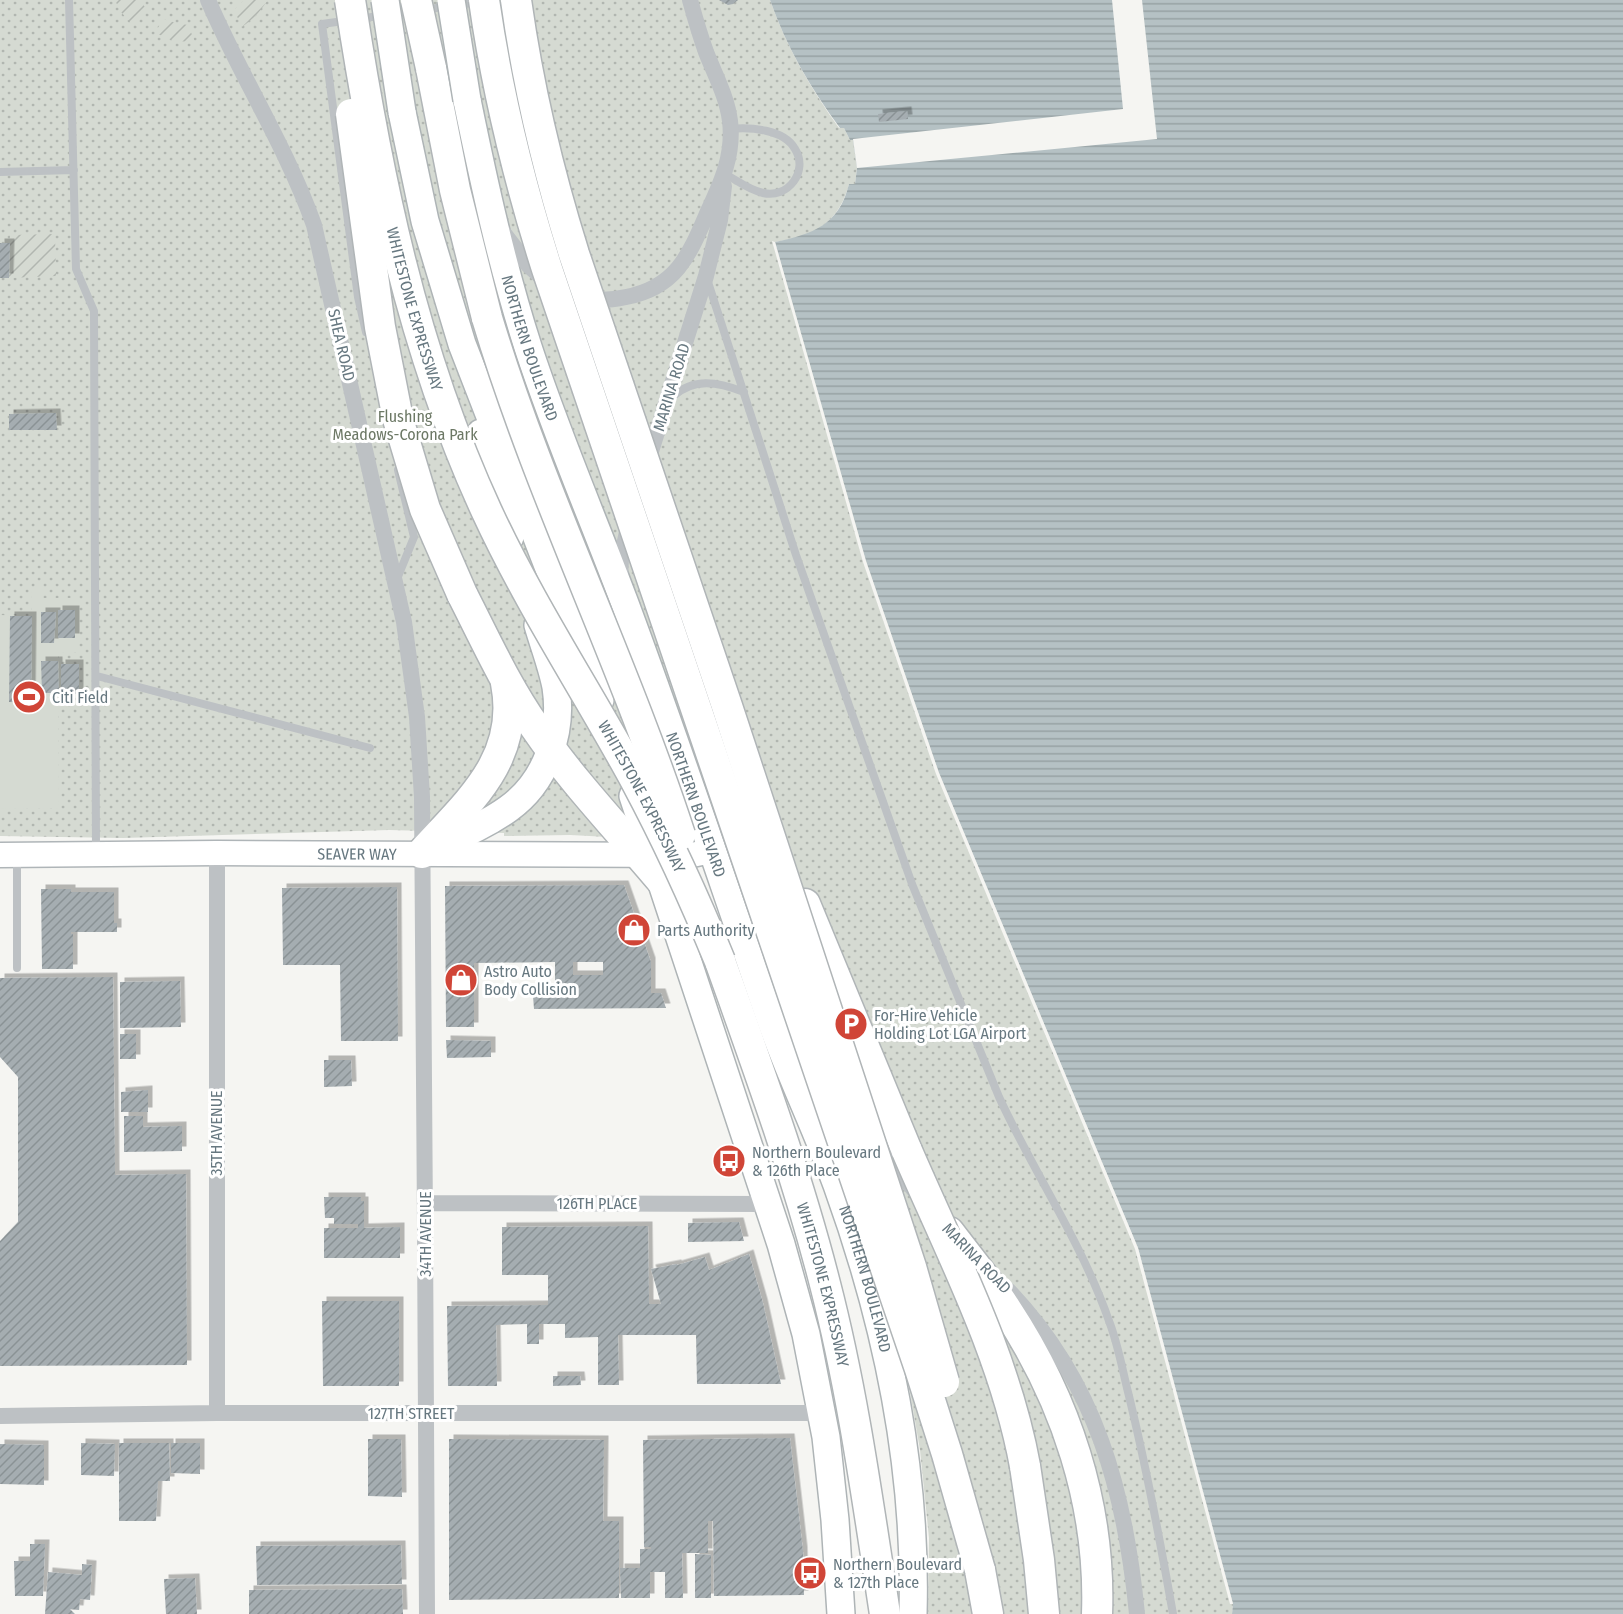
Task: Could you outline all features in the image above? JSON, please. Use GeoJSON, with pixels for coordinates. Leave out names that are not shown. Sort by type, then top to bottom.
{"type":"FeatureCollection","features":[{"type":"Feature","properties":{"kind":"highway"},"geometry":{"type":"LineString","coordinates":[[342,0],[358,174],[391,389],[406,449],[425,509],[462,594],[531,721],[551,749],[652,864]]}},
{"type":"Feature","properties":{"kind":"highway","name":"WHITESTONE EXPRESSWAY"},"geometry":{"type":"LineString","coordinates":[[350,0],[397,251],[422,341],[452,429],[510,560],[636,781],[684,878],[720,961],[782,1137],[816,1251],[840,1344],[885,1614]]}},
{"type":"Feature","properties":{"kind":"highway"},"geometry":{"type":"LineString","coordinates":[[416,0],[462,220],[496,348],[527,435],[666,794],[720,961]]}},
{"type":"Feature","properties":{"kind":"highway"},"geometry":{"type":"LineString","coordinates":[[421,0],[431,69]]}},
{"type":"Feature","properties":{"kind":"highway"},"geometry":{"type":"LineString","coordinates":[[484,0],[506,120],[541,249],[923,1378],[980,1570]]}},
{"type":"Feature","properties":{"kind":"highway"},"geometry":{"type":"LineString","coordinates":[[516,0],[540,129],[564,222],[727,706],[921,1300],[946,1390],[988,1614]]}},
{"type":"Feature","properties":{"kind":"highway"},"geometry":{"type":"LineString","coordinates":[[422,853],[479,790],[500,757],[508,723],[504,674]]}},
{"type":"Feature","properties":{"kind":"highway"},"geometry":{"type":"LineString","coordinates":[[727,706],[830,966],[991,1345],[1012,1407],[1025,1466],[1039,1560],[1044,1614]]}},
{"type":"Feature","properties":{"kind":"highway"},"geometry":{"type":"LineString","coordinates":[[944,1225],[997,1295],[1035,1358],[1070,1437],[1078,1460],[1092,1520],[1097,1565],[1097,1614]]}},
{"type":"Feature","properties":{"kind":"highway"},"geometry":{"type":"LineString","coordinates":[[1025,1466],[1030,1546],[1029,1614]]}},
{"type":"Feature","properties":{"kind":"highway"},"geometry":{"type":"LineString","coordinates":[[862,1468],[878,1614]]}},
{"type":"Feature","properties":{"kind":"main road"},"geometry":{"type":"LineString","coordinates":[[385,0],[402,112],[433,252],[494,484],[554,678],[558,708],[551,749],[539,777],[518,802],[489,821],[422,853]]}},
{"type":"Feature","properties":{"kind":"main road","name":"NORTHERN BOULEVARD"},"geometry":{"type":"LineString","coordinates":[[452,0],[467,100],[490,210],[514,303],[538,376],[623,599],[712,846],[780,1044],[842,1198],[880,1327],[895,1387],[905,1450],[912,1533],[913,1614]]}},
{"type":"Feature","properties":{"kind":"main road"},"geometry":{"type":"LineString","coordinates":[[433,252],[473,374],[589,670],[652,864],[768,1204],[799,1305],[823,1413],[836,1520],[841,1614]]}},
{"type":"Feature","properties":{"kind":"main road","name":"SEAVER WAY"},"geometry":{"type":"LineString","coordinates":[[8,855],[422,853],[652,864],[697,855],[706,852],[712,846]]}},
{"type":"Feature","properties":{"kind":"street","name":"SHEA ROAD"},"geometry":{"type":"LineString","coordinates":[[208,0],[293,171],[314,225],[396,582],[410,655],[422,797],[422,853]]}},
{"type":"Feature","properties":{"kind":"street","name":"MARINA ROAD"},"geometry":{"type":"LineString","coordinates":[[623,599],[620,572],[632,510],[706,276],[720,220],[729,153],[728,109],[705,49],[690,0]]}},
{"type":"Feature","properties":{"kind":"street","name":"MARINA ROAD"},"geometry":{"type":"LineString","coordinates":[[490,210],[511,245],[547,282],[579,298],[602,300],[618,298],[658,286],[677,270],[691,249],[725,174]]}},
{"type":"Feature","properties":{"kind":"street","name":"35TH AVENUE"},"geometry":{"type":"LineString","coordinates":[[217,853],[217,1413]]}},
{"type":"Feature","properties":{"kind":"street","name":"34TH AVENUE"},"geometry":{"type":"LineString","coordinates":[[422,853],[427,1614]]}},
{"type":"Feature","properties":{"kind":"street","name":"MARINA ROAD"},"geometry":{"type":"LineString","coordinates":[[742,935],[787,1021],[807,1052],[878,1146],[944,1225],[1015,1298],[1064,1362],[1090,1413],[1111,1467],[1132,1568],[1137,1614]]}},
{"type":"Feature","properties":{"kind":"street","name":"126TH PLACE"},"geometry":{"type":"LineString","coordinates":[[425,1203],[768,1204]]}},
{"type":"Feature","properties":{"kind":"street","name":"127TH STREET"},"geometry":{"type":"LineString","coordinates":[[0,1416],[217,1413],[823,1413]]}},
{"type":"Feature","properties":{"kind":"lane"},"geometry":{"type":"LineString","coordinates":[[69,0],[76,268],[94,311],[96,855]]}},
{"type":"Feature","properties":{"kind":"lane"},"geometry":{"type":"LineString","coordinates":[[369,343],[358,297],[322,24],[491,0]]}},
{"type":"Feature","properties":{"kind":"lane"},"geometry":{"type":"LineString","coordinates":[[725,174],[756,191],[770,194],[782,192],[788,188],[797,177],[799,170],[797,151],[784,138],[753,129],[730,129]]}},
{"type":"Feature","properties":{"kind":"lane"},"geometry":{"type":"LineString","coordinates":[[0,172],[74,170]]}},
{"type":"Feature","properties":{"kind":"lane"},"geometry":{"type":"LineString","coordinates":[[706,276],[796,555],[912,884],[999,1097],[1015,1132],[1081,1255],[1110,1322],[1149,1486],[1173,1614]]}},
{"type":"Feature","properties":{"kind":"lane"},"geometry":{"type":"LineString","coordinates":[[667,401],[689,385],[705,382],[744,392]]}},
{"type":"Feature","properties":{"kind":"lane"},"geometry":{"type":"LineString","coordinates":[[395,457],[414,537],[396,582]]}},
{"type":"Feature","properties":{"kind":"lane"},"geometry":{"type":"LineString","coordinates":[[97,676],[370,748]]}},
{"type":"Feature","properties":{"kind":"lane"},"geometry":{"type":"LineString","coordinates":[[8,855],[17,968]]}},
{"type":"Feature","properties":{"kind":"green space","name":"Flushing Meadows-Corona Park"},"geometry":{"type":"Polygon","coordinates":[[[0,0],[770,0],[791,50],[809,82],[839,128],[844,128],[850,140],[853,139],[857,168],[855,184],[849,184],[843,201],[827,222],[803,236],[775,242],[939,773],[1138,1248],[1233,1604],[1232,1614],[928,1614],[929,1538],[920,1450],[905,1363],[724,843],[570,835],[504,836],[504,833],[389,830],[123,838],[0,836],[0,0]]]}},
{"type":"Feature","properties":{"kind":"green space"},"geometry":{"type":"Polygon","coordinates":[[[115,0],[139,0],[145,7],[132,24],[120,11],[115,0]]]}},
{"type":"Feature","properties":{"kind":"green space"},"geometry":{"type":"Polygon","coordinates":[[[244,0],[268,0],[256,16],[242,27],[234,10],[244,0]]]}},
{"type":"Feature","properties":{"kind":"green space"},"geometry":{"type":"Polygon","coordinates":[[[163,19],[188,25],[195,42],[175,41],[155,33],[163,19]]]}},
{"type":"Feature","properties":{"kind":"green space"},"geometry":{"type":"Polygon","coordinates":[[[55,234],[56,276],[9,278],[10,235],[55,234]]]}},
{"type":"Feature","properties":{"kind":"green space","name":"Citi Field"},"geometry":{"type":"Polygon","coordinates":[[[31,589],[43,589],[43,598],[79,598],[79,652],[58,653],[59,808],[0,809],[0,615],[32,616],[31,589]]]}},
{"type":"Feature","properties":{"kind":"shaded area"},"geometry":{"type":"Polygon","coordinates":[[[770,0],[1623,0],[1623,1614],[1232,1614],[1233,1604],[1138,1248],[939,773],[866,561],[775,242],[812,231],[831,218],[839,209],[849,184],[855,184],[857,168],[853,140],[850,140],[844,128],[840,128],[809,82],[784,34],[770,0]]]}},
{"type":"Feature","properties":{"kind":"pier"},"geometry":{"type":"Polygon","coordinates":[[[1112,0],[1142,0],[1157,139],[857,168],[853,139],[1123,109],[1112,0]]]}},
{"type":"Feature","properties":{"kind":"pier"},"geometry":{"type":"Polygon","coordinates":[[[772,241],[775,242],[866,561],[939,773],[1138,1248],[1233,1604],[1230,1604],[1135,1249],[936,774],[863,562],[772,241]]]}},
{"type":"Feature","properties":{"kind":"building"},"geometry":{"type":"Polygon","coordinates":[[[719,0],[738,0],[728,5],[719,0]]]}},
{"type":"Feature","properties":{"kind":"building"},"geometry":{"type":"Polygon","coordinates":[[[907,111],[908,119],[879,122],[878,114],[907,111]]]}},
{"type":"Feature","properties":{"kind":"building"},"geometry":{"type":"Polygon","coordinates":[[[0,243],[10,243],[9,278],[0,278],[0,243]]]}},
{"type":"Feature","properties":{"kind":"building"},"geometry":{"type":"Polygon","coordinates":[[[56,413],[57,430],[9,430],[9,414],[56,413]]]}},
{"type":"Feature","properties":{"kind":"building"},"geometry":{"type":"Polygon","coordinates":[[[58,610],[75,610],[75,638],[58,638],[58,610]]]}},
{"type":"Feature","properties":{"kind":"building"},"geometry":{"type":"Polygon","coordinates":[[[41,612],[56,612],[54,643],[41,643],[41,612]]]}},
{"type":"Feature","properties":{"kind":"building"},"geometry":{"type":"Polygon","coordinates":[[[10,616],[32,616],[31,703],[9,702],[10,616]]]}},
{"type":"Feature","properties":{"kind":"building"},"geometry":{"type":"Polygon","coordinates":[[[41,661],[58,661],[59,693],[42,693],[41,661]]]}},
{"type":"Feature","properties":{"kind":"building"},"geometry":{"type":"Polygon","coordinates":[[[61,664],[79,664],[79,694],[61,694],[61,664]]]}},
{"type":"Feature","properties":{"kind":"building"},"geometry":{"type":"Polygon","coordinates":[[[624,885],[651,962],[651,993],[661,993],[666,1008],[534,1009],[533,996],[555,996],[555,962],[474,963],[474,1027],[446,1027],[445,886],[624,885]],[[573,962],[573,975],[603,975],[603,962],[573,962]]]}},
{"type":"Feature","properties":{"kind":"building"},"geometry":{"type":"Polygon","coordinates":[[[397,887],[398,1041],[341,1041],[340,965],[283,965],[282,888],[397,887]]]}},
{"type":"Feature","properties":{"kind":"building"},"geometry":{"type":"Polygon","coordinates":[[[41,889],[114,892],[114,923],[117,923],[117,932],[71,932],[73,934],[73,969],[42,969],[41,889]]]}},
{"type":"Feature","properties":{"kind":"building"},"geometry":{"type":"Polygon","coordinates":[[[113,977],[115,1175],[186,1174],[187,1365],[0,1366],[0,1241],[18,1222],[18,1077],[0,1057],[0,978],[113,977]]]}},
{"type":"Feature","properties":{"kind":"building"},"geometry":{"type":"Polygon","coordinates":[[[180,981],[181,1027],[120,1028],[120,982],[180,981]]]}},
{"type":"Feature","properties":{"kind":"building"},"geometry":{"type":"Polygon","coordinates":[[[120,1034],[136,1034],[136,1059],[120,1059],[120,1034]]]}},
{"type":"Feature","properties":{"kind":"building"},"geometry":{"type":"Polygon","coordinates":[[[446,1040],[491,1041],[491,1057],[447,1058],[446,1040]]]}},
{"type":"Feature","properties":{"kind":"building"},"geometry":{"type":"Polygon","coordinates":[[[324,1060],[351,1060],[352,1086],[324,1087],[324,1060]]]}},
{"type":"Feature","properties":{"kind":"building"},"geometry":{"type":"Polygon","coordinates":[[[148,1090],[148,1112],[121,1112],[121,1092],[148,1090]]]}},
{"type":"Feature","properties":{"kind":"building"},"geometry":{"type":"Polygon","coordinates":[[[124,1116],[143,1116],[143,1127],[182,1126],[182,1151],[124,1152],[124,1116]]]}},
{"type":"Feature","properties":{"kind":"building"},"geometry":{"type":"Polygon","coordinates":[[[324,1197],[361,1197],[361,1201],[364,1201],[364,1228],[400,1227],[400,1258],[324,1258],[324,1228],[358,1228],[358,1224],[334,1224],[334,1218],[325,1218],[324,1197]]]}},
{"type":"Feature","properties":{"kind":"building"},"geometry":{"type":"Polygon","coordinates":[[[739,1222],[744,1241],[688,1242],[688,1223],[739,1222]]]}},
{"type":"Feature","properties":{"kind":"building"},"geometry":{"type":"Polygon","coordinates":[[[648,1226],[649,1304],[661,1304],[651,1269],[705,1257],[709,1270],[749,1254],[763,1303],[781,1384],[697,1384],[696,1335],[618,1335],[619,1385],[598,1385],[598,1337],[565,1338],[565,1324],[539,1324],[539,1344],[527,1344],[527,1324],[496,1325],[497,1386],[448,1386],[447,1306],[548,1305],[548,1275],[502,1275],[502,1227],[648,1226]]]}},
{"type":"Feature","properties":{"kind":"building"},"geometry":{"type":"Polygon","coordinates":[[[322,1301],[399,1301],[399,1386],[323,1386],[322,1301]]]}},
{"type":"Feature","properties":{"kind":"building"},"geometry":{"type":"Polygon","coordinates":[[[553,1376],[580,1376],[581,1385],[553,1386],[553,1376]]]}},
{"type":"Feature","properties":{"kind":"building"},"geometry":{"type":"Polygon","coordinates":[[[790,1438],[803,1551],[804,1595],[714,1596],[713,1521],[708,1521],[708,1553],[682,1553],[683,1598],[665,1598],[665,1572],[650,1572],[650,1598],[621,1598],[620,1568],[640,1568],[640,1549],[651,1549],[651,1547],[644,1547],[643,1440],[790,1438]]]}},
{"type":"Feature","properties":{"kind":"building"},"geometry":{"type":"Polygon","coordinates":[[[368,1439],[401,1439],[402,1497],[368,1496],[368,1439]]]}},
{"type":"Feature","properties":{"kind":"building"},"geometry":{"type":"Polygon","coordinates":[[[449,1439],[604,1440],[603,1521],[619,1521],[619,1598],[449,1600],[449,1439]]]}},
{"type":"Feature","properties":{"kind":"building"},"geometry":{"type":"Polygon","coordinates":[[[81,1443],[115,1444],[114,1476],[81,1475],[81,1443]]]}},
{"type":"Feature","properties":{"kind":"building"},"geometry":{"type":"Polygon","coordinates":[[[119,1443],[169,1443],[170,1481],[158,1481],[156,1521],[119,1521],[119,1443]]]}},
{"type":"Feature","properties":{"kind":"building"},"geometry":{"type":"Polygon","coordinates":[[[171,1443],[200,1443],[200,1474],[171,1473],[171,1443]]]}},
{"type":"Feature","properties":{"kind":"building"},"geometry":{"type":"Polygon","coordinates":[[[0,1444],[44,1445],[44,1485],[0,1484],[0,1444]]]}},
{"type":"Feature","properties":{"kind":"building"},"geometry":{"type":"Polygon","coordinates":[[[30,1544],[45,1544],[43,1596],[15,1596],[14,1561],[30,1561],[30,1544]]]}},
{"type":"Feature","properties":{"kind":"building"},"geometry":{"type":"Polygon","coordinates":[[[401,1545],[402,1584],[257,1585],[256,1546],[401,1545]]]}},
{"type":"Feature","properties":{"kind":"building"},"geometry":{"type":"Polygon","coordinates":[[[695,1554],[711,1555],[711,1598],[695,1598],[695,1554]]]}},
{"type":"Feature","properties":{"kind":"building"},"geometry":{"type":"Polygon","coordinates":[[[82,1564],[92,1565],[90,1600],[80,1599],[79,1610],[70,1609],[75,1614],[45,1614],[48,1572],[82,1575],[82,1564]]]}},
{"type":"Feature","properties":{"kind":"building"},"geometry":{"type":"Polygon","coordinates":[[[195,1578],[197,1614],[166,1614],[164,1579],[195,1578]]]}},
{"type":"Feature","properties":{"kind":"building"},"geometry":{"type":"Polygon","coordinates":[[[402,1589],[403,1614],[249,1614],[249,1590],[402,1589]]]}},
{"type":"Feature","properties":{"kind":"place","name":"Citi Field"},"geometry":{"type":"Point","coordinates":[29,697]}},
{"type":"Feature","properties":{"kind":"place","name":"Parts Authority"},"geometry":{"type":"Point","coordinates":[634,930]}},
{"type":"Feature","properties":{"kind":"place","name":"Astro Auto Body Collision"},"geometry":{"type":"Point","coordinates":[461,980]}},
{"type":"Feature","properties":{"kind":"place","name":"For-Hire Vehicle Holding Lot LGA Airport"},"geometry":{"type":"Point","coordinates":[851,1024]}},
{"type":"Feature","properties":{"kind":"place","name":"Northern Boulevard & 126th Place"},"geometry":{"type":"Point","coordinates":[729,1161]}},
{"type":"Feature","properties":{"kind":"place","name":"Northern Boulevard & 127th Place"},"geometry":{"type":"Point","coordinates":[810,1573]}}]}
